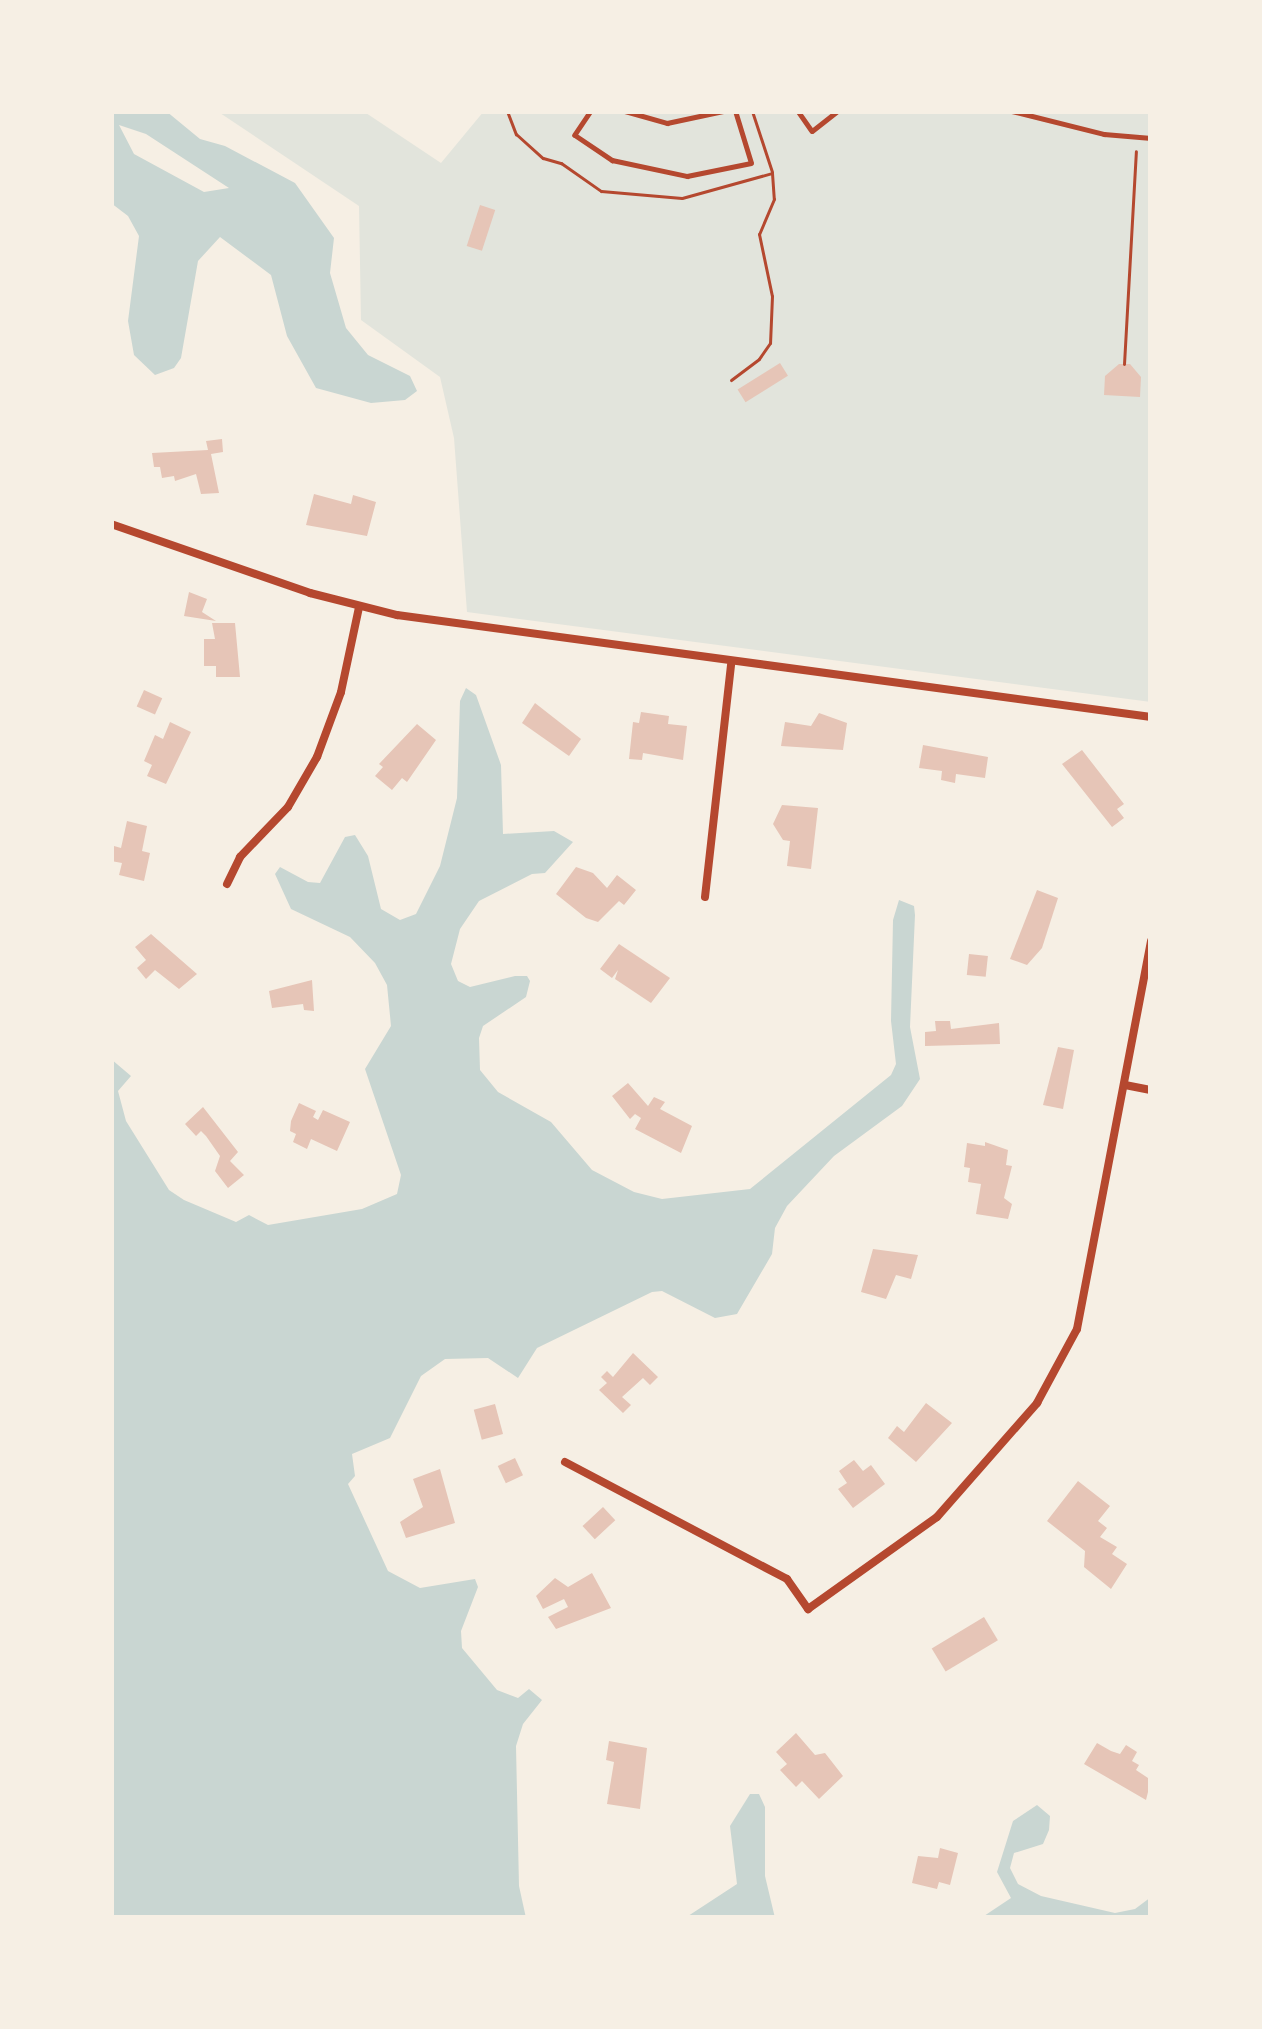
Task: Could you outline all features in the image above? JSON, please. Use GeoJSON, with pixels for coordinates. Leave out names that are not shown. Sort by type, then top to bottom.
{"type":"FeatureCollection","features":[{"type":"Feature","properties":{"kind":"street"},"geometry":{"type":"LineString","coordinates":[[111,524],[359,607],[731,664],[1151,717]]}},
{"type":"Feature","properties":{"kind":"street"},"geometry":{"type":"LineString","coordinates":[[227,884],[241,857],[288,807],[319,755],[341,692],[359,607]]}},
{"type":"Feature","properties":{"kind":"street"},"geometry":{"type":"LineString","coordinates":[[705,897],[731,664]]}},
{"type":"Feature","properties":{"kind":"street"},"geometry":{"type":"LineString","coordinates":[[565,1462],[787,1579],[808,1609],[868,1569],[964,1490],[1036,1403],[1064,1359],[1087,1298],[1151,941]]}},
{"type":"Feature","properties":{"kind":"street"},"geometry":{"type":"LineString","coordinates":[[1125,1085],[1151,1090]]}},
{"type":"Feature","properties":{"kind":"lane"},"geometry":{"type":"LineString","coordinates":[[590,111],[575,135],[593,148],[647,171],[687,176],[751,163],[735,111]]}},
{"type":"Feature","properties":{"kind":"lane"},"geometry":{"type":"LineString","coordinates":[[625,111],[667,123],[723,111]]}},
{"type":"Feature","properties":{"kind":"lane"},"geometry":{"type":"LineString","coordinates":[[797,111],[812,131],[838,111]]}},
{"type":"Feature","properties":{"kind":"lane"},"geometry":{"type":"LineString","coordinates":[[1012,111],[1151,138]]}},
{"type":"Feature","properties":{"kind":"path"},"geometry":{"type":"LineString","coordinates":[[507,111],[516,134],[543,158],[561,163],[601,191],[682,198],[772,173]]}},
{"type":"Feature","properties":{"kind":"path"},"geometry":{"type":"LineString","coordinates":[[731,380],[770,343],[772,296],[759,234],[774,199],[772,173],[752,111]]}},
{"type":"Feature","properties":{"kind":"path"},"geometry":{"type":"LineString","coordinates":[[1124,364],[1137,138]]}},
{"type":"Feature","properties":{"kind":"shaded area"},"geometry":{"type":"Polygon","coordinates":[[[111,111],[166,111],[200,139],[225,146],[295,183],[334,238],[330,273],[346,328],[368,355],[410,376],[417,391],[405,400],[371,403],[316,388],[287,336],[271,275],[220,237],[198,261],[181,358],[174,368],[155,375],[134,355],[128,321],[139,236],[128,216],[111,203],[111,111]],[[119,125],[134,154],[204,192],[229,188],[146,134],[119,125]]]}},
{"type":"Feature","properties":{"kind":"shaded area"},"geometry":{"type":"Polygon","coordinates":[[[217,111],[363,111],[441,163],[484,111],[1151,111],[1151,702],[467,612],[454,438],[440,377],[361,320],[359,206],[217,111]]]}},
{"type":"Feature","properties":{"kind":"shaded area"},"geometry":{"type":"Polygon","coordinates":[[[466,688],[476,695],[501,765],[503,834],[554,831],[573,842],[545,873],[532,874],[479,901],[460,929],[451,964],[458,981],[470,987],[515,976],[527,976],[530,981],[526,997],[483,1026],[479,1038],[480,1070],[498,1092],[551,1122],[592,1170],[634,1192],[662,1199],[750,1189],[891,1075],[896,1064],[891,1021],[893,920],[899,900],[914,906],[910,1027],[920,1079],[902,1106],[834,1156],[787,1206],[775,1228],[772,1254],[737,1314],[715,1318],[662,1291],[652,1292],[537,1348],[518,1378],[488,1358],[445,1359],[421,1376],[390,1438],[352,1454],[355,1476],[348,1484],[388,1571],[420,1588],[475,1579],[478,1587],[461,1631],[462,1648],[497,1690],[518,1698],[529,1689],[542,1700],[523,1724],[516,1746],[519,1886],[526,1918],[111,1918],[111,1059],[131,1076],[118,1091],[126,1121],[169,1190],[184,1200],[236,1222],[249,1215],[268,1225],[362,1209],[397,1194],[401,1175],[365,1069],[391,1026],[387,985],[375,963],[350,937],[291,909],[275,874],[280,867],[320,883],[345,837],[355,835],[368,856],[381,909],[400,920],[416,914],[440,866],[457,798],[460,701],[466,688]]]}},
{"type":"Feature","properties":{"kind":"shaded area"},"geometry":{"type":"Polygon","coordinates":[[[750,1794],[759,1794],[765,1807],[765,1876],[775,1918],[685,1918],[737,1884],[730,1826],[750,1794]]]}},
{"type":"Feature","properties":{"kind":"shaded area"},"geometry":{"type":"Polygon","coordinates":[[[1037,1805],[1050,1816],[1049,1830],[1043,1844],[1014,1853],[1010,1868],[1018,1884],[1041,1896],[1115,1913],[1135,1909],[1151,1897],[1151,1918],[981,1918],[1011,1898],[997,1872],[1013,1821],[1037,1805]]]}},
{"type":"Feature","properties":{"kind":"building"},"geometry":{"type":"Polygon","coordinates":[[[480,205],[495,210],[482,251],[467,246],[480,205]]]}},
{"type":"Feature","properties":{"kind":"building"},"geometry":{"type":"Polygon","coordinates":[[[780,363],[788,376],[746,402],[738,389],[780,363]]]}},
{"type":"Feature","properties":{"kind":"building"},"geometry":{"type":"Polygon","coordinates":[[[1119,364],[1130,364],[1141,377],[1140,397],[1104,395],[1105,376],[1119,364]]]}},
{"type":"Feature","properties":{"kind":"building"},"geometry":{"type":"Polygon","coordinates":[[[222,439],[223,452],[211,454],[219,493],[201,494],[196,474],[175,481],[174,476],[162,478],[160,467],[154,467],[152,453],[208,450],[206,441],[222,439]]]}},
{"type":"Feature","properties":{"kind":"building"},"geometry":{"type":"Polygon","coordinates":[[[314,494],[351,504],[353,495],[376,502],[367,536],[306,525],[314,494]]]}},
{"type":"Feature","properties":{"kind":"building"},"geometry":{"type":"Polygon","coordinates":[[[189,592],[207,599],[202,612],[216,621],[184,616],[189,592]]]}},
{"type":"Feature","properties":{"kind":"building"},"geometry":{"type":"Polygon","coordinates":[[[212,623],[235,623],[240,677],[216,677],[216,666],[204,666],[204,639],[215,639],[212,623]]]}},
{"type":"Feature","properties":{"kind":"building"},"geometry":{"type":"Polygon","coordinates":[[[144,690],[162,698],[155,715],[137,706],[144,690]]]}},
{"type":"Feature","properties":{"kind":"building"},"geometry":{"type":"Polygon","coordinates":[[[535,703],[581,739],[569,756],[522,723],[535,703]]]}},
{"type":"Feature","properties":{"kind":"building"},"geometry":{"type":"Polygon","coordinates":[[[641,712],[669,716],[668,724],[687,726],[683,760],[643,753],[642,760],[629,759],[633,722],[639,723],[641,712]]]}},
{"type":"Feature","properties":{"kind":"building"},"geometry":{"type":"Polygon","coordinates":[[[819,713],[847,723],[843,750],[781,746],[785,722],[811,726],[819,713]]]}},
{"type":"Feature","properties":{"kind":"building"},"geometry":{"type":"Polygon","coordinates":[[[170,722],[191,732],[166,784],[147,776],[152,765],[144,761],[155,735],[163,739],[170,722]]]}},
{"type":"Feature","properties":{"kind":"building"},"geometry":{"type":"Polygon","coordinates":[[[417,724],[436,740],[407,782],[402,778],[392,790],[375,776],[383,767],[379,764],[417,724]]]}},
{"type":"Feature","properties":{"kind":"building"},"geometry":{"type":"Polygon","coordinates":[[[923,745],[988,757],[985,778],[956,774],[955,783],[941,780],[942,771],[919,768],[923,745]]]}},
{"type":"Feature","properties":{"kind":"building"},"geometry":{"type":"Polygon","coordinates":[[[1082,750],[1124,804],[1117,809],[1124,818],[1112,827],[1062,764],[1082,750]]]}},
{"type":"Feature","properties":{"kind":"building"},"geometry":{"type":"Polygon","coordinates":[[[782,805],[818,808],[811,869],[787,866],[790,841],[783,840],[773,824],[782,805]]]}},
{"type":"Feature","properties":{"kind":"building"},"geometry":{"type":"Polygon","coordinates":[[[127,821],[147,826],[142,851],[150,853],[144,881],[119,875],[122,863],[111,861],[114,846],[121,848],[127,821]]]}},
{"type":"Feature","properties":{"kind":"building"},"geometry":{"type":"Polygon","coordinates":[[[576,867],[593,873],[607,888],[617,875],[636,890],[624,905],[619,901],[598,922],[586,918],[556,894],[576,867]]]}},
{"type":"Feature","properties":{"kind":"building"},"geometry":{"type":"Polygon","coordinates":[[[1037,890],[1058,898],[1042,948],[1027,965],[1010,959],[1037,890]]]}},
{"type":"Feature","properties":{"kind":"building"},"geometry":{"type":"Polygon","coordinates":[[[151,934],[197,974],[179,989],[155,970],[146,979],[137,968],[146,960],[135,947],[151,934]]]}},
{"type":"Feature","properties":{"kind":"building"},"geometry":{"type":"Polygon","coordinates":[[[619,944],[670,978],[651,1003],[615,979],[618,970],[612,978],[600,969],[619,944]]]}},
{"type":"Feature","properties":{"kind":"building"},"geometry":{"type":"Polygon","coordinates":[[[969,954],[988,956],[986,977],[967,975],[969,954]]]}},
{"type":"Feature","properties":{"kind":"building"},"geometry":{"type":"Polygon","coordinates":[[[312,980],[314,1011],[304,1010],[303,1004],[272,1008],[269,991],[312,980]]]}},
{"type":"Feature","properties":{"kind":"building"},"geometry":{"type":"Polygon","coordinates":[[[935,1021],[950,1021],[951,1029],[999,1023],[1000,1044],[925,1046],[925,1032],[936,1031],[935,1021]]]}},
{"type":"Feature","properties":{"kind":"building"},"geometry":{"type":"Polygon","coordinates":[[[1058,1047],[1074,1050],[1063,1109],[1043,1105],[1058,1047]]]}},
{"type":"Feature","properties":{"kind":"building"},"geometry":{"type":"Polygon","coordinates":[[[628,1083],[648,1106],[654,1097],[665,1102],[660,1109],[692,1126],[681,1153],[635,1129],[641,1118],[635,1114],[630,1119],[612,1096],[628,1083]]]}},
{"type":"Feature","properties":{"kind":"building"},"geometry":{"type":"Polygon","coordinates":[[[299,1103],[316,1111],[313,1117],[318,1120],[323,1110],[350,1122],[337,1151],[311,1139],[307,1149],[293,1142],[296,1134],[290,1131],[291,1121],[299,1103]]]}},
{"type":"Feature","properties":{"kind":"building"},"geometry":{"type":"Polygon","coordinates":[[[203,1107],[238,1152],[230,1161],[244,1175],[228,1188],[215,1171],[220,1156],[201,1131],[196,1136],[185,1124],[203,1107]]]}},
{"type":"Feature","properties":{"kind":"building"},"geometry":{"type":"Polygon","coordinates":[[[985,1142],[1008,1150],[1006,1165],[1012,1166],[1004,1198],[1012,1204],[1008,1219],[976,1214],[981,1184],[968,1182],[970,1168],[964,1167],[967,1143],[985,1146],[985,1142]]]}},
{"type":"Feature","properties":{"kind":"building"},"geometry":{"type":"Polygon","coordinates":[[[873,1249],[918,1255],[911,1279],[896,1275],[886,1299],[861,1292],[873,1249]]]}},
{"type":"Feature","properties":{"kind":"building"},"geometry":{"type":"Polygon","coordinates":[[[633,1353],[658,1377],[650,1385],[643,1378],[622,1397],[631,1405],[623,1413],[599,1390],[607,1383],[601,1377],[607,1371],[613,1377],[633,1353]]]}},
{"type":"Feature","properties":{"kind":"building"},"geometry":{"type":"Polygon","coordinates":[[[926,1403],[952,1423],[916,1462],[888,1438],[897,1426],[904,1432],[926,1403]]]}},
{"type":"Feature","properties":{"kind":"building"},"geometry":{"type":"Polygon","coordinates":[[[495,1404],[503,1434],[482,1440],[474,1410],[495,1404]]]}},
{"type":"Feature","properties":{"kind":"building"},"geometry":{"type":"Polygon","coordinates":[[[515,1458],[523,1475],[506,1483],[498,1466],[515,1458]]]}},
{"type":"Feature","properties":{"kind":"building"},"geometry":{"type":"Polygon","coordinates":[[[854,1460],[863,1471],[871,1465],[885,1484],[853,1508],[838,1489],[847,1483],[839,1471],[854,1460]]]}},
{"type":"Feature","properties":{"kind":"building"},"geometry":{"type":"Polygon","coordinates":[[[440,1469],[455,1523],[406,1538],[400,1522],[423,1507],[413,1479],[440,1469]]]}},
{"type":"Feature","properties":{"kind":"building"},"geometry":{"type":"Polygon","coordinates":[[[1078,1481],[1110,1506],[1098,1521],[1107,1528],[1100,1537],[1117,1547],[1112,1554],[1127,1564],[1111,1589],[1084,1567],[1085,1551],[1047,1521],[1078,1481]]]}},
{"type":"Feature","properties":{"kind":"building"},"geometry":{"type":"Polygon","coordinates":[[[603,1507],[615,1520],[595,1539],[583,1526],[603,1507]]]}},
{"type":"Feature","properties":{"kind":"building"},"geometry":{"type":"Polygon","coordinates":[[[592,1573],[611,1608],[556,1629],[548,1617],[568,1607],[564,1599],[543,1609],[536,1596],[555,1578],[568,1587],[592,1573]]]}},
{"type":"Feature","properties":{"kind":"building"},"geometry":{"type":"Polygon","coordinates":[[[984,1617],[998,1640],[946,1672],[932,1648],[984,1617]]]}},
{"type":"Feature","properties":{"kind":"building"},"geometry":{"type":"Polygon","coordinates":[[[796,1733],[815,1755],[825,1753],[843,1776],[819,1799],[802,1781],[796,1787],[780,1770],[787,1764],[776,1752],[796,1733]]]}},
{"type":"Feature","properties":{"kind":"building"},"geometry":{"type":"Polygon","coordinates":[[[609,1741],[647,1748],[640,1809],[607,1804],[614,1762],[606,1760],[609,1741]]]}},
{"type":"Feature","properties":{"kind":"building"},"geometry":{"type":"Polygon","coordinates":[[[1097,1743],[1120,1754],[1126,1745],[1137,1752],[1132,1761],[1139,1765],[1136,1770],[1151,1780],[1146,1800],[1084,1764],[1097,1743]]]}},
{"type":"Feature","properties":{"kind":"building"},"geometry":{"type":"Polygon","coordinates":[[[940,1848],[958,1853],[950,1885],[939,1882],[937,1889],[912,1883],[918,1856],[938,1858],[940,1848]]]}}]}
